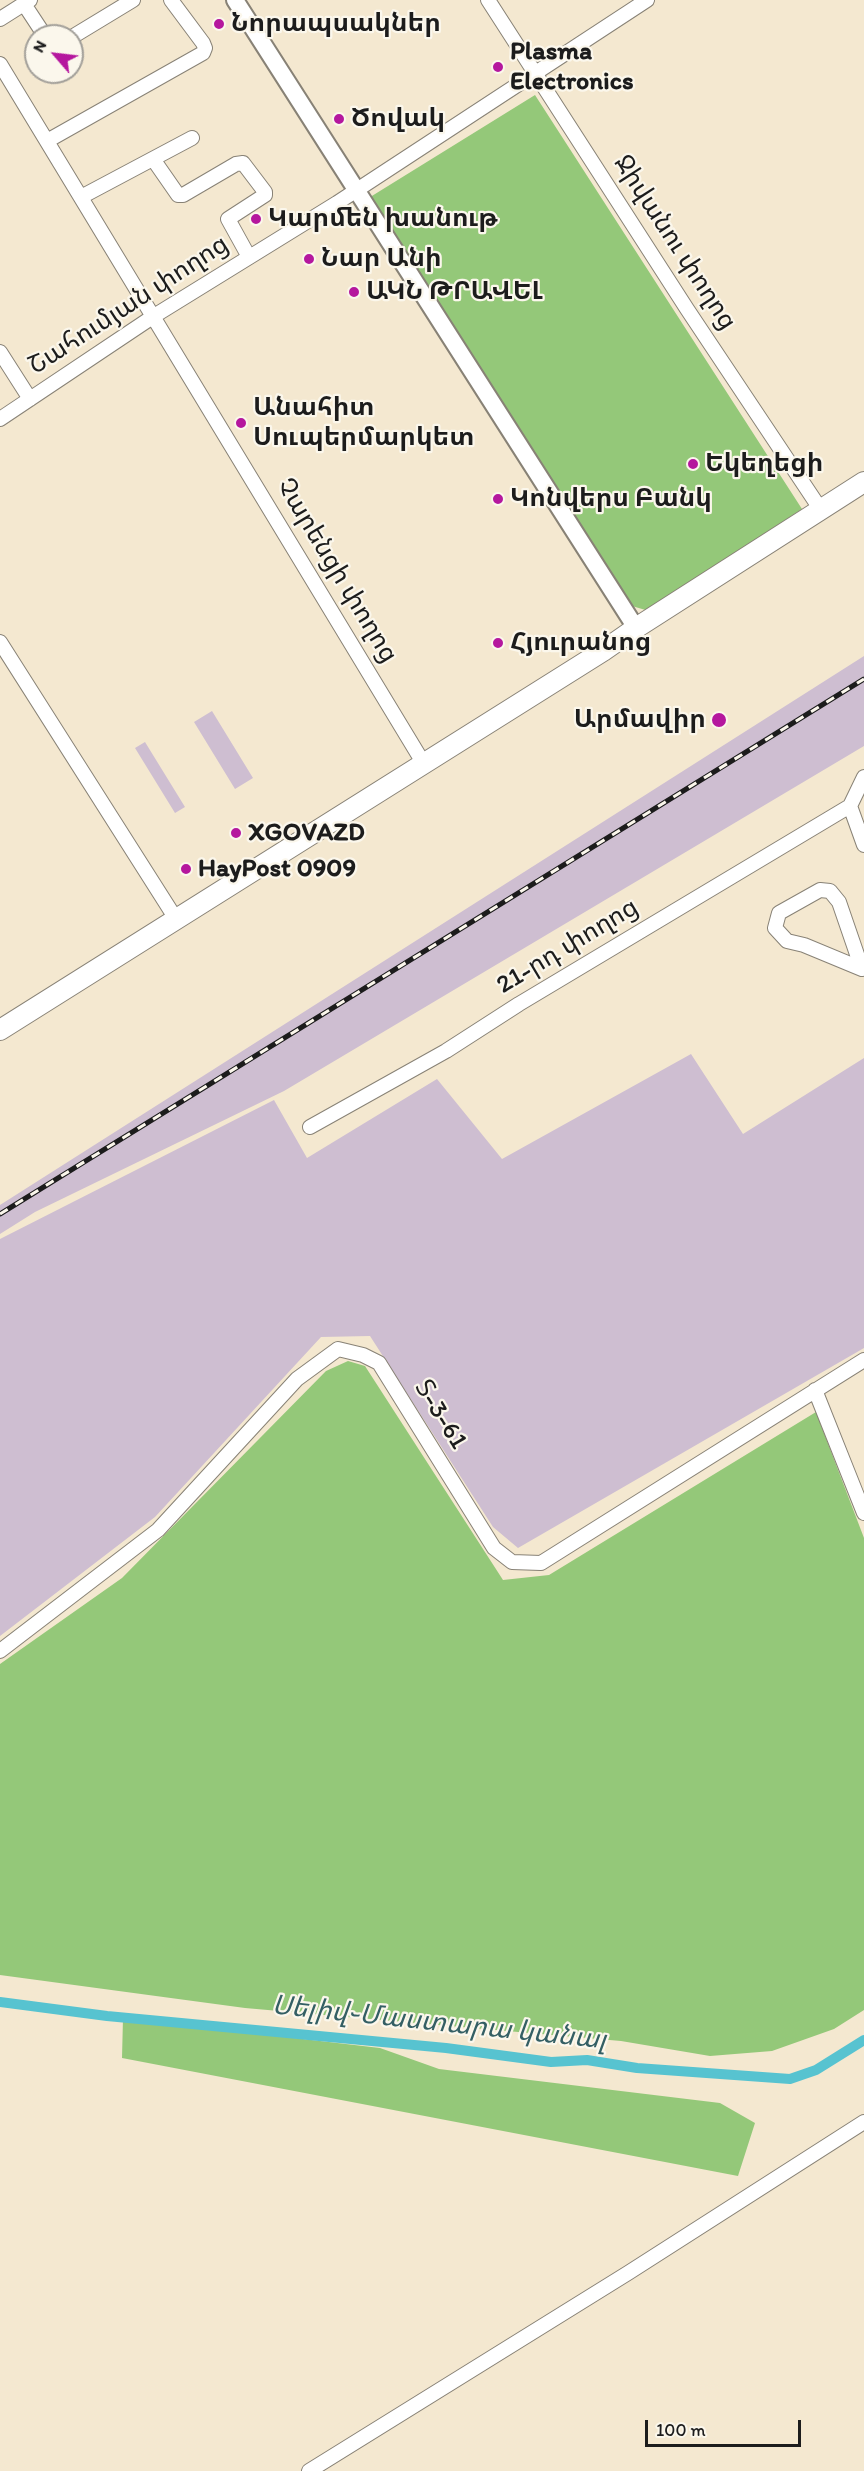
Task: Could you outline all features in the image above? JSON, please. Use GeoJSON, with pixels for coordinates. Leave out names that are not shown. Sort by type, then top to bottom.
{"type":"FeatureCollection","features":[{"type":"Feature","properties":{"kind":"highway"},"geometry":{"type":"LineString","coordinates":[[0,1030],[603,651],[864,482]]}},
{"type":"Feature","properties":{"kind":"main road"},"geometry":{"type":"LineString","coordinates":[[235,0],[636,628]]}},
{"type":"Feature","properties":{"kind":"street"},"geometry":{"type":"LineString","coordinates":[[84,30],[134,0]]}},
{"type":"Feature","properties":{"kind":"street"},"geometry":{"type":"LineString","coordinates":[[47,141],[203,53],[205,48],[203,43],[171,0]]}},
{"type":"Feature","properties":{"kind":"street","name":"Ջիվանու փողոց"},"geometry":{"type":"LineString","coordinates":[[488,0],[821,510]]}},
{"type":"Feature","properties":{"kind":"street","name":"Շահումյան փողոց"},"geometry":{"type":"LineString","coordinates":[[0,419],[153,316],[355,190],[647,0]]}},
{"type":"Feature","properties":{"kind":"street"},"geometry":{"type":"LineString","coordinates":[[0,19],[27,2],[39,24]]}},
{"type":"Feature","properties":{"kind":"street","name":"Չարենցի փողոց"},"geometry":{"type":"LineString","coordinates":[[0,64],[424,764]]}},
{"type":"Feature","properties":{"kind":"street"},"geometry":{"type":"LineString","coordinates":[[81,196],[192,138]]}},
{"type":"Feature","properties":{"kind":"street"},"geometry":{"type":"LineString","coordinates":[[153,159],[178,195],[183,195],[236,164],[243,163],[265,192],[265,195],[228,219],[249,257]]}},
{"type":"Feature","properties":{"kind":"street"},"geometry":{"type":"LineString","coordinates":[[0,352],[30,399]]}},
{"type":"Feature","properties":{"kind":"street"},"geometry":{"type":"LineString","coordinates":[[0,642],[176,919]]}},
{"type":"Feature","properties":{"kind":"street"},"geometry":{"type":"LineString","coordinates":[[864,777],[850,806],[864,845]]}},
{"type":"Feature","properties":{"kind":"street","name":"21-րդ փողոց"},"geometry":{"type":"LineString","coordinates":[[310,1127],[446,1051],[519,1004],[850,806]]}},
{"type":"Feature","properties":{"kind":"street"},"geometry":{"type":"LineString","coordinates":[[820,890],[830,891],[839,902],[863,968],[832,955],[787,941],[776,928],[779,913],[820,890]]}},
{"type":"Feature","properties":{"kind":"street","name":"Տ-3-61"},"geometry":{"type":"LineString","coordinates":[[0,1651],[158,1530],[297,1379],[338,1349],[363,1354],[380,1363],[494,1548],[512,1562],[541,1563],[864,1360]]}},
{"type":"Feature","properties":{"kind":"street"},"geometry":{"type":"LineString","coordinates":[[815,1390],[864,1513]]}},
{"type":"Feature","properties":{"kind":"street"},"geometry":{"type":"LineString","coordinates":[[309,2471],[628,2273],[864,2122]]}},
{"type":"Feature","properties":{"kind":"shaded area"},"geometry":{"type":"Polygon","coordinates":[[[864,656],[864,746],[284,1091],[35,1212],[0,1234],[0,1205],[864,656]]]}},
{"type":"Feature","properties":{"kind":"shaded area"},"geometry":{"type":"Polygon","coordinates":[[[212,711],[253,778],[235,789],[194,722],[212,711]]]}},
{"type":"Feature","properties":{"kind":"shaded area"},"geometry":{"type":"Polygon","coordinates":[[[145,742],[185,807],[175,813],[135,748],[145,742]]]}},
{"type":"Feature","properties":{"kind":"shaded area"},"geometry":{"type":"Polygon","coordinates":[[[691,1054],[743,1134],[864,1058],[864,1348],[518,1548],[493,1527],[370,1336],[321,1337],[155,1517],[0,1636],[0,1239],[274,1100],[307,1158],[437,1079],[502,1159],[691,1054]]]}},
{"type":"Feature","properties":{"kind":"green space"},"geometry":{"type":"Polygon","coordinates":[[[535,95],[802,509],[649,611],[625,604],[367,199],[535,95]]]}},
{"type":"Feature","properties":{"kind":"green space"},"geometry":{"type":"Polygon","coordinates":[[[348,1361],[365,1366],[503,1580],[549,1575],[816,1412],[864,1538],[864,2010],[834,2029],[772,2051],[710,2056],[621,2041],[245,2008],[0,1975],[0,1664],[122,1578],[326,1371],[348,1361]]]}},
{"type":"Feature","properties":{"kind":"green space"},"geometry":{"type":"Polygon","coordinates":[[[123,2018],[380,2048],[439,2069],[720,2103],[755,2123],[738,2176],[122,2058],[123,2018]]]}},
{"type":"Feature","properties":{"kind":"waterway","name":"Սելիվ֊Մաստարա կանալ"},"geometry":{"type":"LineString","coordinates":[[0,2002],[107,2016],[446,2048],[551,2062],[587,2060],[637,2068],[790,2079],[816,2070],[864,2040]]}},
{"type":"Feature","properties":{"kind":"railway"},"geometry":{"type":"LineString","coordinates":[[0,1214],[864,679]]}},
{"type":"Feature","properties":{"kind":"place","name":"Նորապսակներ"},"geometry":{"type":"Point","coordinates":[219,24]}},
{"type":"Feature","properties":{"kind":"place","name":"Plasma Electronics"},"geometry":{"type":"Point","coordinates":[498,67]}},
{"type":"Feature","properties":{"kind":"place","name":"Ծովակ"},"geometry":{"type":"Point","coordinates":[339,119]}},
{"type":"Feature","properties":{"kind":"place","name":"Կարմեն խանութ"},"geometry":{"type":"Point","coordinates":[256,219]}},
{"type":"Feature","properties":{"kind":"place","name":"Նար Անի"},"geometry":{"type":"Point","coordinates":[309,259]}},
{"type":"Feature","properties":{"kind":"place","name":"ԱԿՆ ԹՐԱՎԵԼ"},"geometry":{"type":"Point","coordinates":[354,292]}},
{"type":"Feature","properties":{"kind":"place","name":"Անահիտ Սուպերմարկետ"},"geometry":{"type":"Point","coordinates":[241,423]}},
{"type":"Feature","properties":{"kind":"place","name":"Եկեղեցի"},"geometry":{"type":"Point","coordinates":[693,464]}},
{"type":"Feature","properties":{"kind":"place","name":"Կոնվերս Բանկ"},"geometry":{"type":"Point","coordinates":[498,499]}},
{"type":"Feature","properties":{"kind":"place","name":"Հյուրանոց"},"geometry":{"type":"Point","coordinates":[498,643]}},
{"type":"Feature","properties":{"kind":"place","name":"Արմավիր"},"geometry":{"type":"Point","coordinates":[719,720]}},
{"type":"Feature","properties":{"kind":"place","name":"XGOVAZD"},"geometry":{"type":"Point","coordinates":[236,833]}},
{"type":"Feature","properties":{"kind":"place","name":"HayPost 0909"},"geometry":{"type":"Point","coordinates":[186,869]}}]}
